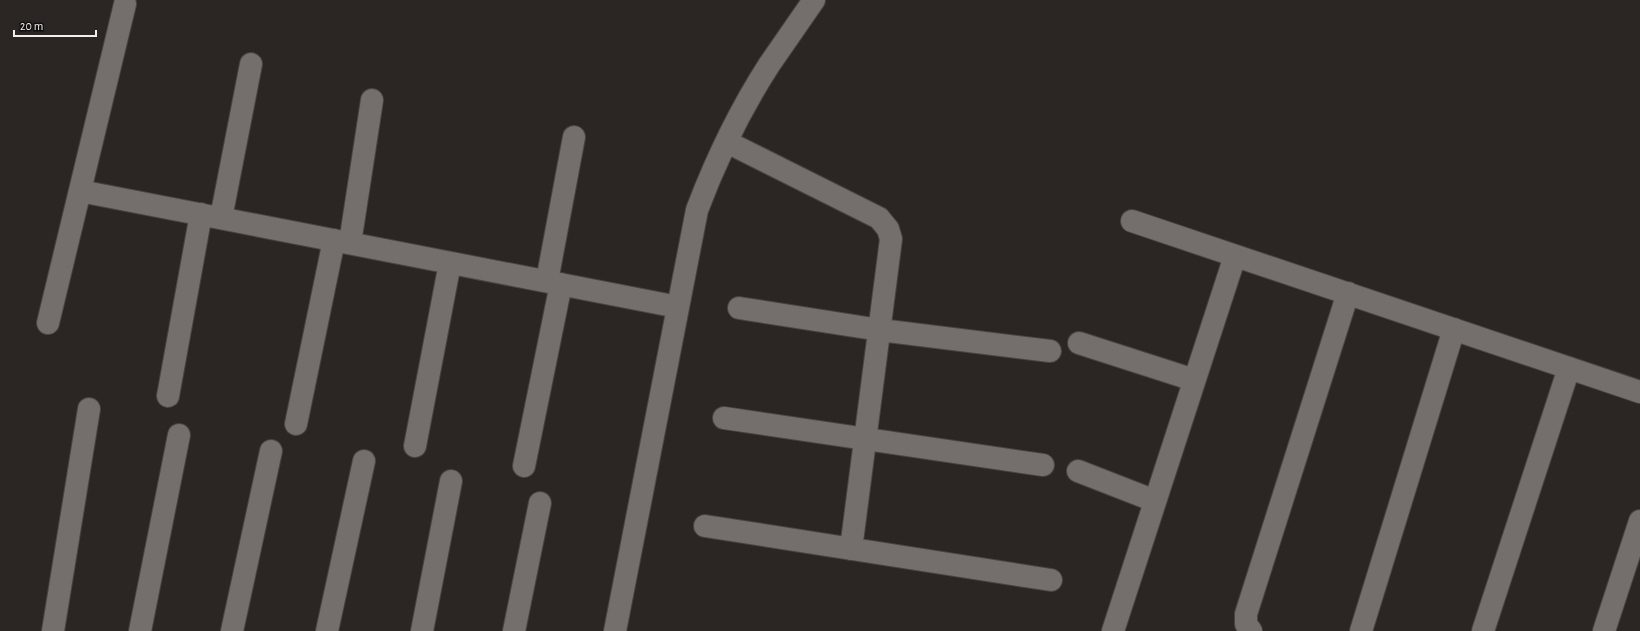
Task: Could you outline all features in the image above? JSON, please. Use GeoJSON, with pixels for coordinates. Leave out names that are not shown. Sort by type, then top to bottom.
{"type":"FeatureCollection","features":[{"type":"Feature","properties":{"kind":"street"},"geometry":{"type":"LineString","coordinates":[[615,631],[697,210],[708,180],[739,117],[768,66],[814,0]]}},
{"type":"Feature","properties":{"kind":"street"},"geometry":{"type":"LineString","coordinates":[[48,324],[125,4]]}},
{"type":"Feature","properties":{"kind":"street"},"geometry":{"type":"LineString","coordinates":[[168,396],[211,216],[251,64]]}},
{"type":"Feature","properties":{"kind":"street"},"geometry":{"type":"LineString","coordinates":[[296,424],[342,242],[372,100]]}},
{"type":"Feature","properties":{"kind":"street"},"geometry":{"type":"LineString","coordinates":[[524,466],[554,283],[574,137]]}},
{"type":"Feature","properties":{"kind":"street"},"geometry":{"type":"LineString","coordinates":[[727,142],[880,218],[888,229],[892,239],[851,549]]}},
{"type":"Feature","properties":{"kind":"street"},"geometry":{"type":"LineString","coordinates":[[80,191],[678,307]]}},
{"type":"Feature","properties":{"kind":"street"},"geometry":{"type":"LineString","coordinates":[[1132,221],[1640,392]]}},
{"type":"Feature","properties":{"kind":"street"},"geometry":{"type":"LineString","coordinates":[[1112,631],[1235,256]]}},
{"type":"Feature","properties":{"kind":"street"},"geometry":{"type":"LineString","coordinates":[[415,446],[450,263]]}},
{"type":"Feature","properties":{"kind":"street"},"geometry":{"type":"LineString","coordinates":[[1251,631],[1246,624],[1246,614],[1348,294]]}},
{"type":"Feature","properties":{"kind":"street"},"geometry":{"type":"LineString","coordinates":[[739,308],[880,330],[1050,351]]}},
{"type":"Feature","properties":{"kind":"street"},"geometry":{"type":"LineString","coordinates":[[1361,631],[1454,329]]}},
{"type":"Feature","properties":{"kind":"street"},"geometry":{"type":"LineString","coordinates":[[1079,343],[1194,380]]}},
{"type":"Feature","properties":{"kind":"street"},"geometry":{"type":"LineString","coordinates":[[1483,631],[1569,368]]}},
{"type":"Feature","properties":{"kind":"street"},"geometry":{"type":"LineString","coordinates":[[54,631],[89,410]]}},
{"type":"Feature","properties":{"kind":"street"},"geometry":{"type":"LineString","coordinates":[[724,418],[1044,465]]}},
{"type":"Feature","properties":{"kind":"street"},"geometry":{"type":"LineString","coordinates":[[140,631],[179,435]]}},
{"type":"Feature","properties":{"kind":"street"},"geometry":{"type":"LineString","coordinates":[[232,631],[271,451]]}},
{"type":"Feature","properties":{"kind":"street"},"geometry":{"type":"LineString","coordinates":[[327,631],[364,462]]}},
{"type":"Feature","properties":{"kind":"street"},"geometry":{"type":"LineString","coordinates":[[1078,471],[1154,501]]}},
{"type":"Feature","properties":{"kind":"street"},"geometry":{"type":"LineString","coordinates":[[422,631],[451,481]]}},
{"type":"Feature","properties":{"kind":"street"},"geometry":{"type":"LineString","coordinates":[[514,631],[540,503]]}},
{"type":"Feature","properties":{"kind":"street"},"geometry":{"type":"LineString","coordinates":[[1604,631],[1640,521]]}},
{"type":"Feature","properties":{"kind":"street"},"geometry":{"type":"LineString","coordinates":[[704,526],[1051,580]]}}]}
